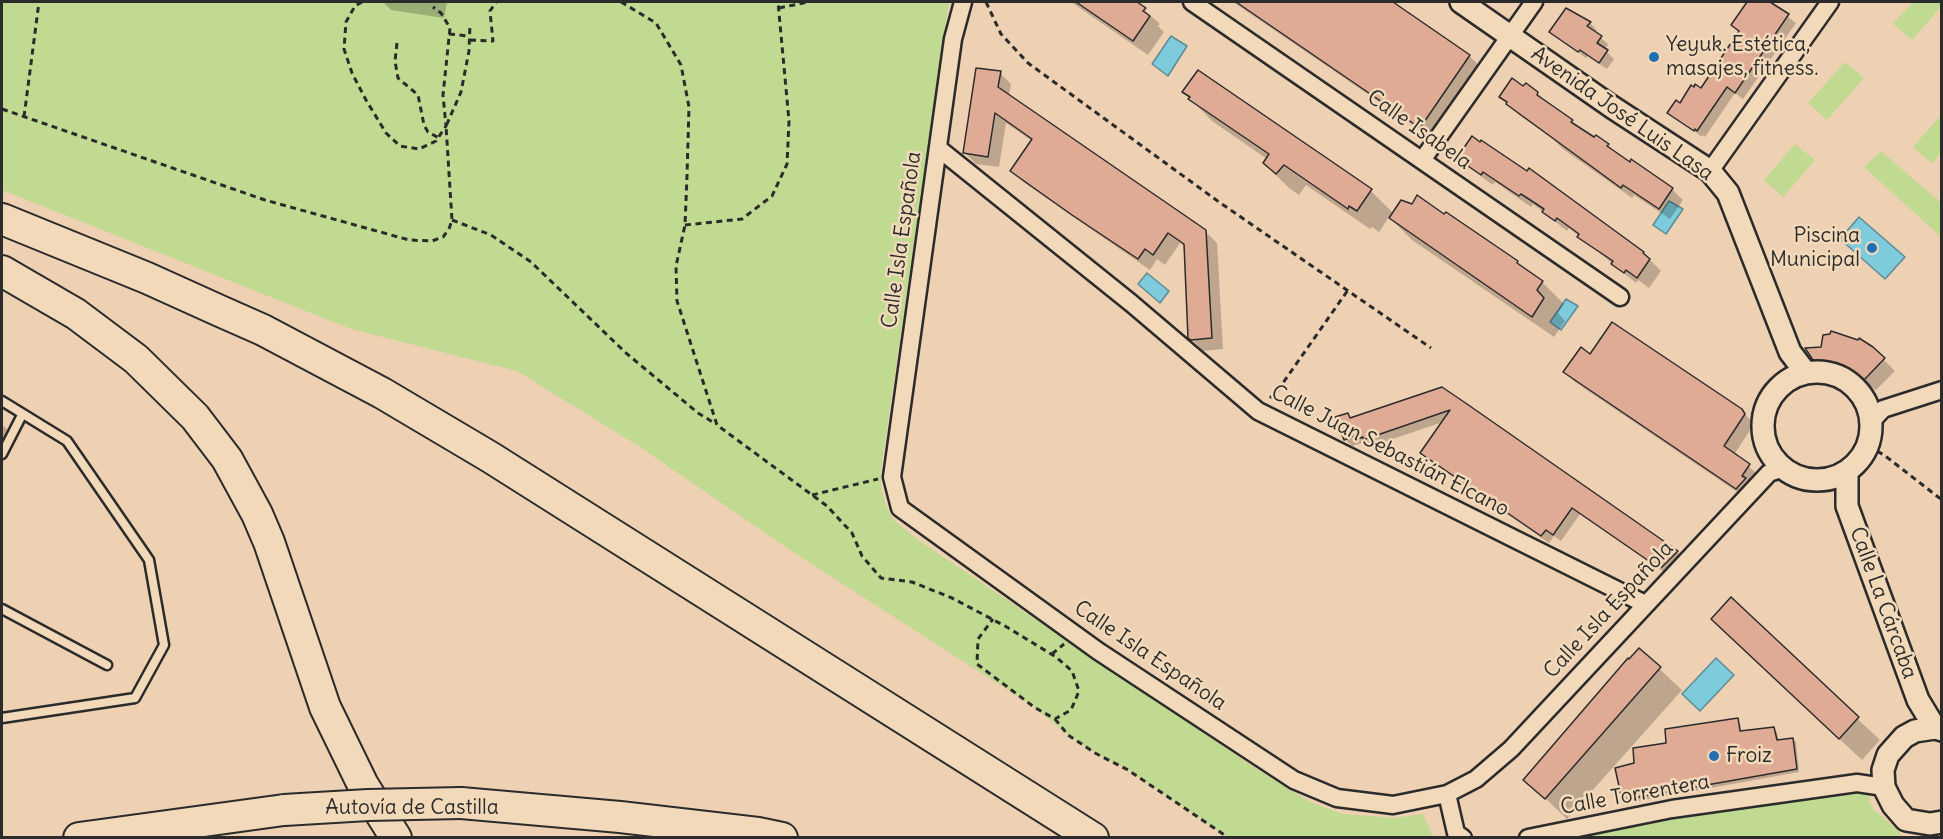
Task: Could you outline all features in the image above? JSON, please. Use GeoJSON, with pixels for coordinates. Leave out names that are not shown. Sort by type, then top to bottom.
{"type":"FeatureCollection","features":[{"type":"Feature","properties":{"kind":"highway"},"geometry":{"type":"LineString","coordinates":[[2,219],[147,278],[263,330],[382,393],[490,457],[1093,837]]}},
{"type":"Feature","properties":{"kind":"highway"},"geometry":{"type":"LineString","coordinates":[[2,271],[75,314],[136,359],[195,417],[227,459],[257,514],[272,551],[325,707],[363,785],[396,837]]}},
{"type":"Feature","properties":{"kind":"highway","name":"Autovía de Castilla"},"geometry":{"type":"LineString","coordinates":[[79,837],[284,810],[461,803],[631,819],[782,837]]}},
{"type":"Feature","properties":{"kind":"street","name":"Calle Isla Española"},"geometry":{"type":"LineString","coordinates":[[963,2],[954,39],[892,477],[900,508],[1098,651],[1294,780],[1337,798],[1393,805],[1447,794],[1476,779],[1511,749],[1775,466]]}},
{"type":"Feature","properties":{"kind":"street","name":"Calle Isabela"},"geometry":{"type":"LineString","coordinates":[[1192,2],[1620,297]]}},
{"type":"Feature","properties":{"kind":"street","name":"Avenida José Luis Lasa"},"geometry":{"type":"LineString","coordinates":[[1461,2],[1612,107],[1710,171],[1728,193],[1790,352],[1797,376]]}},
{"type":"Feature","properties":{"kind":"street"},"geometry":{"type":"LineString","coordinates":[[1422,159],[1534,2]]}},
{"type":"Feature","properties":{"kind":"street"},"geometry":{"type":"LineString","coordinates":[[1710,171],[1830,2]]}},
{"type":"Feature","properties":{"kind":"street","name":"Calle Juan Sebastián Elcano"},"geometry":{"type":"LineString","coordinates":[[938,148],[1131,303],[1258,411],[1645,604]]}},
{"type":"Feature","properties":{"kind":"street"},"geometry":{"type":"LineString","coordinates":[[1821,372],[1844,378],[1861,393],[1874,412],[1868,446],[1855,464],[1846,471],[1833,478],[1818,480],[1801,477],[1775,466],[1763,429],[1764,415],[1776,390],[1797,376],[1821,372]]}},
{"type":"Feature","properties":{"kind":"street"},"geometry":{"type":"LineString","coordinates":[[1874,412],[1941,390]]}},
{"type":"Feature","properties":{"kind":"street","name":"Calle La Cárcaba"},"geometry":{"type":"LineString","coordinates":[[1846,471],[1847,506],[1931,730]]}},
{"type":"Feature","properties":{"kind":"street","name":"Calle La Cárcaba"},"geometry":{"type":"LineString","coordinates":[[1818,480],[1847,506]]}},
{"type":"Feature","properties":{"kind":"street"},"geometry":{"type":"LineString","coordinates":[[1931,730],[1904,737],[1888,755],[1884,779],[1893,805],[1906,828],[1931,828]]}},
{"type":"Feature","properties":{"kind":"street","name":"Calle Torrentera"},"geometry":{"type":"LineString","coordinates":[[1528,837],[1672,810],[1884,779]]}},
{"type":"Feature","properties":{"kind":"street"},"geometry":{"type":"LineString","coordinates":[[1447,794],[1456,833],[1463,837]]}},
{"type":"Feature","properties":{"kind":"lane"},"geometry":{"type":"LineString","coordinates":[[2,402],[67,441],[149,560],[164,645],[135,698],[2,718]]}},
{"type":"Feature","properties":{"kind":"lane"},"geometry":{"type":"LineString","coordinates":[[2,454],[22,415]]}},
{"type":"Feature","properties":{"kind":"lane"},"geometry":{"type":"LineString","coordinates":[[2,609],[107,665]]}},
{"type":"Feature","properties":{"kind":"path"},"geometry":{"type":"LineString","coordinates":[[24,117],[39,2]]}},
{"type":"Feature","properties":{"kind":"path"},"geometry":{"type":"LineString","coordinates":[[362,2],[355,6],[346,22],[344,49],[352,73],[366,100],[386,133],[400,146],[419,149],[436,141],[446,126],[461,92],[470,24]]}},
{"type":"Feature","properties":{"kind":"path"},"geometry":{"type":"LineString","coordinates":[[450,34],[493,40],[490,11],[496,2]]}},
{"type":"Feature","properties":{"kind":"path"},"geometry":{"type":"LineString","coordinates":[[621,2],[656,23],[681,65],[688,107],[685,225],[676,266],[677,300],[717,425]]}},
{"type":"Feature","properties":{"kind":"path"},"geometry":{"type":"LineString","coordinates":[[685,225],[742,219],[772,196],[787,164],[789,121],[778,2]]}},
{"type":"Feature","properties":{"kind":"path"},"geometry":{"type":"LineString","coordinates":[[779,8],[808,2]]}},
{"type":"Feature","properties":{"kind":"path"},"geometry":{"type":"LineString","coordinates":[[986,2],[1000,34],[1028,63],[1219,202],[1431,348]]}},
{"type":"Feature","properties":{"kind":"path"},"geometry":{"type":"LineString","coordinates":[[2,109],[265,200],[409,240],[432,241],[443,237],[452,220],[443,95],[450,28],[441,13],[433,8]]}},
{"type":"Feature","properties":{"kind":"path"},"geometry":{"type":"LineString","coordinates":[[397,43],[398,78],[418,95],[424,125],[428,132],[439,138]]}},
{"type":"Feature","properties":{"kind":"path"},"geometry":{"type":"LineString","coordinates":[[452,220],[491,235],[531,262],[626,354],[698,413],[827,506],[852,533],[862,556],[881,578],[912,582],[952,598],[1056,657],[1072,671],[1079,691],[1071,710],[1055,719]]}},
{"type":"Feature","properties":{"kind":"path"},"geometry":{"type":"LineString","coordinates":[[1258,411],[1278,390],[1348,290]]}},
{"type":"Feature","properties":{"kind":"path"},"geometry":{"type":"LineString","coordinates":[[1868,446],[1884,455],[1941,500]]}},
{"type":"Feature","properties":{"kind":"path"},"geometry":{"type":"LineString","coordinates":[[812,495],[838,490],[868,480],[892,477]]}},
{"type":"Feature","properties":{"kind":"path"},"geometry":{"type":"LineString","coordinates":[[993,620],[978,639],[977,664],[1034,707],[1055,719],[1068,735],[1128,770],[1229,837]]}},
{"type":"Feature","properties":{"kind":"green space"},"geometry":{"type":"Polygon","coordinates":[[[2,2],[949,2],[881,469],[881,487],[886,506],[893,519],[914,537],[1258,770],[1310,802],[1343,814],[1394,818],[1423,814],[1433,837],[1227,837],[1128,770],[1095,753],[1068,735],[1034,707],[793,552],[640,447],[517,371],[351,329],[2,190],[2,2]]]}},
{"type":"Feature","properties":{"kind":"green space"},"geometry":{"type":"Polygon","coordinates":[[[1913,2],[1941,2],[1942,6],[1912,40],[1893,24],[1913,2]]]}},
{"type":"Feature","properties":{"kind":"green space"},"geometry":{"type":"Polygon","coordinates":[[[1845,62],[1864,78],[1827,120],[1808,103],[1845,62]]]}},
{"type":"Feature","properties":{"kind":"green space"},"geometry":{"type":"Polygon","coordinates":[[[1941,115],[1941,153],[1932,164],[1913,147],[1941,115]]]}},
{"type":"Feature","properties":{"kind":"green space"},"geometry":{"type":"Polygon","coordinates":[[[1795,144],[1815,160],[1783,197],[1764,180],[1795,144]]]}},
{"type":"Feature","properties":{"kind":"green space"},"geometry":{"type":"Polygon","coordinates":[[[1881,151],[1941,203],[1941,237],[1864,167],[1881,151]]]}},
{"type":"Feature","properties":{"kind":"green space"},"geometry":{"type":"Polygon","coordinates":[[[1871,785],[1869,801],[1874,810],[1900,832],[1901,837],[1519,838],[1583,822],[1871,785]]]}},
{"type":"Feature","properties":{"kind":"water"},"geometry":{"type":"Polygon","coordinates":[[[1171,36],[1187,46],[1168,76],[1152,64],[1171,36]]]}},
{"type":"Feature","properties":{"kind":"water"},"geometry":{"type":"Polygon","coordinates":[[[1669,201],[1683,209],[1666,234],[1653,225],[1669,201]]]}},
{"type":"Feature","properties":{"kind":"water","name":"Piscina Municipal"},"geometry":{"type":"Polygon","coordinates":[[[1859,217],[1905,257],[1885,279],[1840,239],[1859,217]]]}},
{"type":"Feature","properties":{"kind":"water"},"geometry":{"type":"Polygon","coordinates":[[[1147,273],[1169,291],[1160,303],[1138,284],[1147,273]]]}},
{"type":"Feature","properties":{"kind":"water"},"geometry":{"type":"Polygon","coordinates":[[[1566,299],[1578,306],[1561,330],[1550,322],[1566,299]]]}},
{"type":"Feature","properties":{"kind":"water"},"geometry":{"type":"Polygon","coordinates":[[[1716,658],[1734,675],[1700,711],[1682,694],[1716,658]]]}},
{"type":"Feature","properties":{"kind":"building"},"geometry":{"type":"Polygon","coordinates":[[[1076,2],[1137,2],[1146,8],[1143,11],[1150,16],[1133,41],[1076,2]]]}},
{"type":"Feature","properties":{"kind":"building"},"geometry":{"type":"Polygon","coordinates":[[[1236,2],[1393,2],[1470,55],[1420,128],[1236,2]]]}},
{"type":"Feature","properties":{"kind":"building"},"geometry":{"type":"Polygon","coordinates":[[[1747,2],[1770,2],[1789,14],[1735,93],[1727,87],[1697,131],[1695,129],[1694,131],[1667,113],[1676,100],[1680,103],[1691,85],[1694,87],[1695,84],[1701,88],[1739,31],[1731,25],[1747,2]]]}},
{"type":"Feature","properties":{"kind":"building"},"geometry":{"type":"Polygon","coordinates":[[[1566,8],[1591,22],[1587,26],[1602,36],[1597,43],[1608,50],[1599,63],[1549,32],[1566,8]]]}},
{"type":"Feature","properties":{"kind":"building"},"geometry":{"type":"Polygon","coordinates":[[[976,68],[1001,71],[998,87],[1206,230],[1212,338],[1191,340],[1188,338],[1184,244],[1168,233],[1153,255],[1145,249],[1138,259],[1072,215],[1010,171],[1032,139],[995,113],[988,157],[963,153],[976,68]]]}},
{"type":"Feature","properties":{"kind":"building"},"geometry":{"type":"Polygon","coordinates":[[[1198,70],[1372,189],[1357,211],[1349,206],[1348,209],[1284,165],[1276,174],[1263,163],[1269,154],[1188,99],[1190,97],[1182,92],[1198,70]]]}},
{"type":"Feature","properties":{"kind":"building"},"geometry":{"type":"Polygon","coordinates":[[[1512,78],[1523,86],[1526,83],[1538,92],[1537,95],[1573,120],[1571,122],[1594,137],[1596,135],[1630,162],[1631,159],[1673,188],[1659,209],[1623,185],[1621,188],[1506,104],[1507,102],[1499,97],[1512,78]]]}},
{"type":"Feature","properties":{"kind":"building"},"geometry":{"type":"Polygon","coordinates":[[[1472,136],[1527,171],[1529,168],[1644,252],[1650,259],[1637,278],[1626,270],[1624,273],[1611,264],[1613,261],[1577,237],[1579,234],[1557,218],[1555,221],[1542,212],[1544,209],[1521,194],[1519,196],[1483,172],[1481,175],[1468,166],[1470,163],[1459,155],[1472,136]]]}},
{"type":"Feature","properties":{"kind":"building"},"geometry":{"type":"Polygon","coordinates":[[[1417,195],[1518,261],[1517,263],[1543,281],[1537,290],[1544,298],[1532,317],[1389,218],[1401,200],[1412,204],[1417,195]]]}},
{"type":"Feature","properties":{"kind":"building"},"geometry":{"type":"Polygon","coordinates":[[[1612,322],[1742,409],[1745,414],[1724,446],[1750,464],[1742,476],[1746,478],[1736,489],[1563,372],[1581,347],[1590,354],[1612,322]]]}},
{"type":"Feature","properties":{"kind":"building"},"geometry":{"type":"Polygon","coordinates":[[[1831,331],[1858,340],[1859,338],[1885,358],[1864,380],[1839,366],[1815,363],[1805,348],[1821,347],[1823,335],[1830,334],[1831,331]]]}},
{"type":"Feature","properties":{"kind":"building"},"geometry":{"type":"Polygon","coordinates":[[[1442,387],[1678,551],[1662,567],[1657,564],[1656,566],[1572,508],[1553,535],[1546,530],[1541,536],[1420,453],[1450,410],[1363,440],[1363,437],[1357,439],[1356,435],[1344,440],[1335,417],[1348,413],[1350,418],[1442,387]]]}},
{"type":"Feature","properties":{"kind":"building"},"geometry":{"type":"Polygon","coordinates":[[[1731,597],[1859,717],[1839,739],[1711,619],[1731,597]]]}},
{"type":"Feature","properties":{"kind":"building"},"geometry":{"type":"Polygon","coordinates":[[[1639,648],[1661,667],[1545,799],[1523,780],[1639,648]]]}},
{"type":"Feature","properties":{"kind":"building","name":"Froiz"},"geometry":{"type":"Polygon","coordinates":[[[1738,718],[1740,731],[1774,727],[1777,740],[1793,738],[1797,769],[1622,800],[1615,768],[1634,763],[1633,748],[1666,743],[1665,729],[1738,718]]]}},
{"type":"Feature","properties":{"kind":"place","name":"Yeyuk. Estética, masajes, fitness."},"geometry":{"type":"Point","coordinates":[1654,57]}},
{"type":"Feature","properties":{"kind":"place","name":"Piscina Municipal"},"geometry":{"type":"Point","coordinates":[1872,248]}},
{"type":"Feature","properties":{"kind":"place","name":"Froiz"},"geometry":{"type":"Point","coordinates":[1714,756]}}]}
